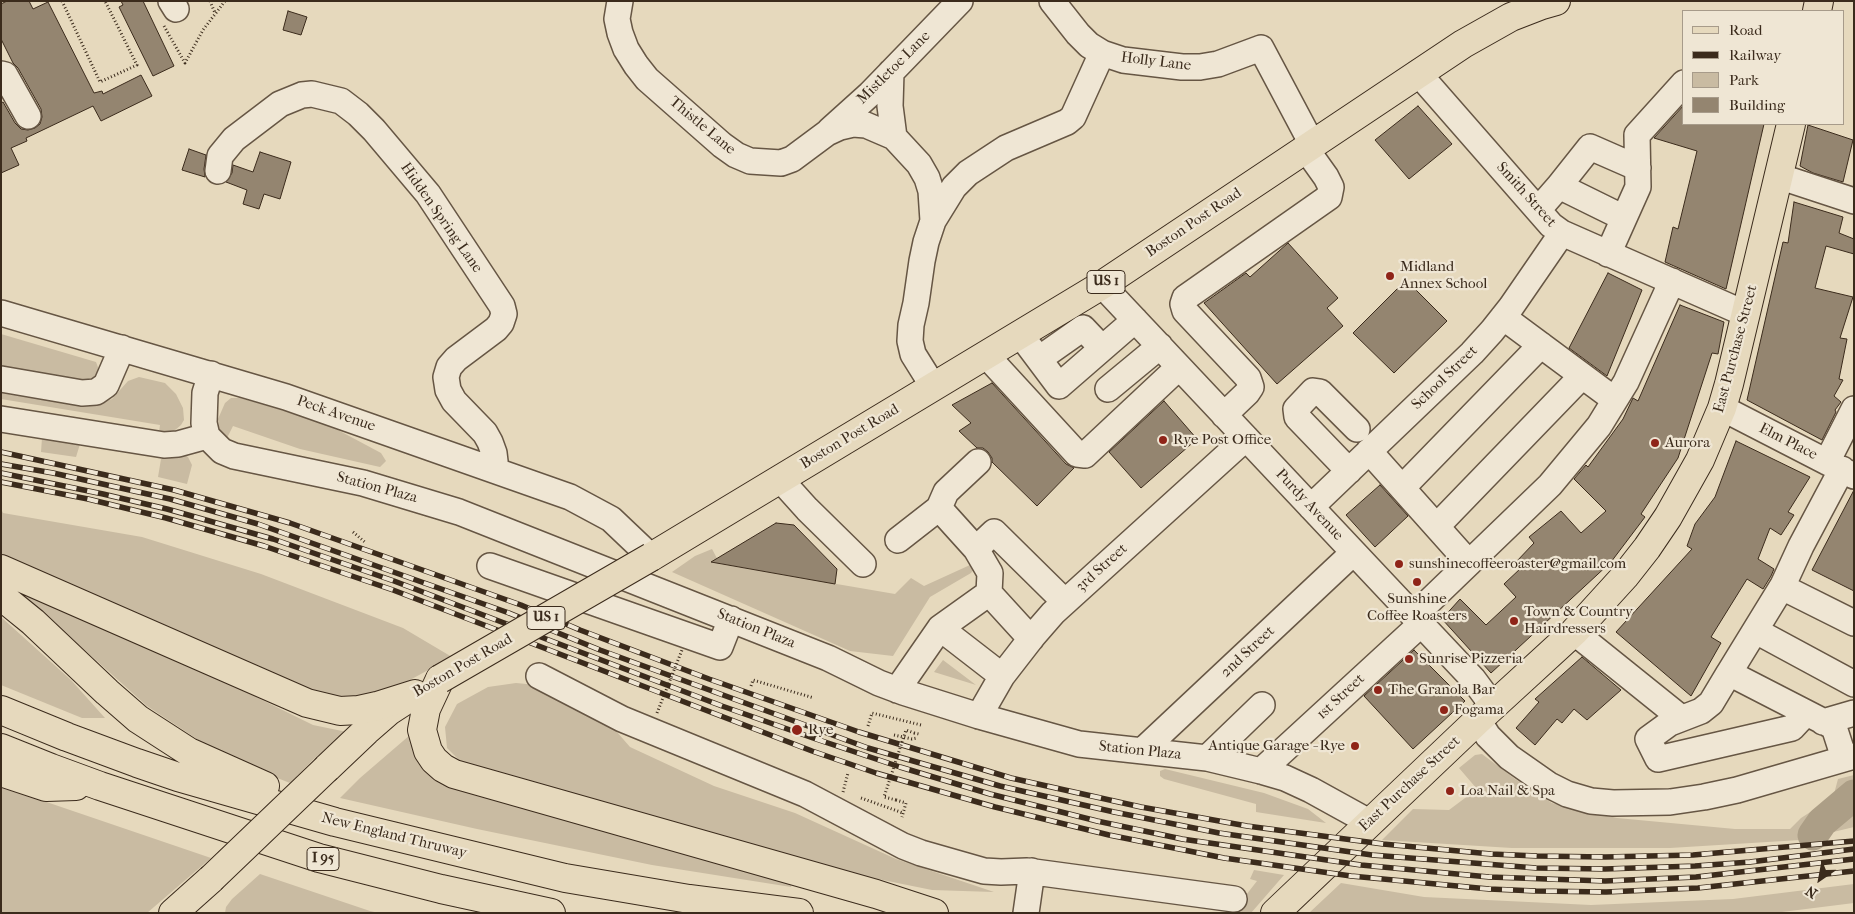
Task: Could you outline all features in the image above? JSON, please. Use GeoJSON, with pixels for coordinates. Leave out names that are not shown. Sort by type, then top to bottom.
{"type":"FeatureCollection","features":[{"type":"Feature","properties":{"kind":"main road","name":"Boston Post Road"},"geometry":{"type":"LineString","coordinates":[[173,913],[377,721],[415,694],[651,557],[1102,285],[1418,73],[1484,31],[1511,17],[1556,1]]}},
{"type":"Feature","properties":{"kind":"main road","name":"East Purchase Street"},"geometry":{"type":"LineString","coordinates":[[1275,913],[1485,713],[1574,632],[1625,576],[1668,517],[1700,460],[1722,408],[1791,125]]}},
{"type":"Feature","properties":{"kind":"main road"},"geometry":{"type":"LineString","coordinates":[[1,569],[307,703],[340,711],[360,710],[415,694]]}},
{"type":"Feature","properties":{"kind":"main road"},"geometry":{"type":"LineString","coordinates":[[1,596],[34,622],[106,692],[154,731],[189,752],[260,784],[335,822]]}},
{"type":"Feature","properties":{"kind":"main road"},"geometry":{"type":"LineString","coordinates":[[440,679],[426,709],[422,730],[426,746],[434,760],[454,774],[876,894],[934,913]]}},
{"type":"Feature","properties":{"kind":"main road","name":"New England Thruway"},"geometry":{"type":"LineString","coordinates":[[1,710],[137,763],[335,822],[565,878],[689,899],[799,913]]}},
{"type":"Feature","properties":{"kind":"main road","name":"I 95"},"geometry":{"type":"LineString","coordinates":[[1,748],[100,786],[320,858],[441,889],[551,913]]}},
{"type":"Feature","properties":{"kind":"main road"},"geometry":{"type":"LineString","coordinates":[[1,772],[46,787],[100,786]]}},
{"type":"Feature","properties":{"kind":"street","name":"Thistle Lane"},"geometry":{"type":"LineString","coordinates":[[620,1],[618,19],[620,33],[626,49],[636,65],[647,79],[736,155],[750,161],[781,163],[792,159],[827,133],[853,124],[866,125],[894,137],[919,164],[927,178],[931,191],[933,221],[922,261],[910,341],[913,354],[933,386]]}},
{"type":"Feature","properties":{"kind":"street","name":"Mistletoe Lane"},"geometry":{"type":"LineString","coordinates":[[827,133],[853,110],[960,1]]}},
{"type":"Feature","properties":{"kind":"street","name":"Holly Lane"},"geometry":{"type":"LineString","coordinates":[[1052,1],[1089,45],[1102,53],[1123,60],[1200,67],[1218,64],[1262,48],[1309,146]]}},
{"type":"Feature","properties":{"kind":"street"},"geometry":{"type":"LineString","coordinates":[[933,221],[954,188],[968,173],[1006,148],[1067,122],[1074,117],[1102,53]]}},
{"type":"Feature","properties":{"kind":"street"},"geometry":{"type":"LineString","coordinates":[[891,72],[890,106],[894,137]]}},
{"type":"Feature","properties":{"kind":"street","name":"Smith Street"},"geometry":{"type":"LineString","coordinates":[[1418,73],[1551,224],[1562,232],[1608,254],[1746,314]]}},
{"type":"Feature","properties":{"kind":"street"},"geometry":{"type":"LineString","coordinates":[[1,74],[6,75],[28,116]]}},
{"type":"Feature","properties":{"kind":"street"},"geometry":{"type":"LineString","coordinates":[[1608,254],[1638,187],[1637,135],[1682,85]]}},
{"type":"Feature","properties":{"kind":"street","name":"Hidden Spring Lane"},"geometry":{"type":"LineString","coordinates":[[218,171],[220,156],[234,139],[280,104],[302,95],[312,94],[341,101],[374,130],[428,194],[502,306],[504,314],[501,323],[496,329],[456,359],[449,367],[446,377],[448,390],[454,401],[485,433],[490,442],[494,453],[496,470]]}},
{"type":"Feature","properties":{"kind":"street"},"geometry":{"type":"LineString","coordinates":[[1224,415],[1251,387],[1248,378],[1185,311],[1183,304],[1185,298],[1330,196],[1331,187],[1309,146]]}},
{"type":"Feature","properties":{"kind":"street"},"geometry":{"type":"LineString","coordinates":[[1538,210],[1590,147],[1638,168]]}},
{"type":"Feature","properties":{"kind":"street"},"geometry":{"type":"LineString","coordinates":[[919,164],[932,170],[949,174],[968,173]]}},
{"type":"Feature","properties":{"kind":"street"},"geometry":{"type":"LineString","coordinates":[[1778,176],[1854,201]]}},
{"type":"Feature","properties":{"kind":"street"},"geometry":{"type":"LineString","coordinates":[[1559,186],[1624,218]]}},
{"type":"Feature","properties":{"kind":"street","name":"School Street"},"geometry":{"type":"LineString","coordinates":[[1311,507],[1472,353],[1503,317],[1562,232]]}},
{"type":"Feature","properties":{"kind":"street","name":"1st Street"},"geometry":{"type":"LineString","coordinates":[[1261,771],[1417,620],[1469,563],[1550,485],[1599,426],[1626,382],[1672,281]]}},
{"type":"Feature","properties":{"kind":"street","name":"Purdy Avenue"},"geometry":{"type":"LineString","coordinates":[[1102,285],[1473,679],[1485,713],[1488,736],[1509,757],[1549,785],[1567,794],[1591,801],[1613,803],[1670,802],[1737,790],[1849,757]]}},
{"type":"Feature","properties":{"kind":"street"},"geometry":{"type":"LineString","coordinates":[[1066,307],[1102,348]]}},
{"type":"Feature","properties":{"kind":"street","name":"Peck Avenue"},"geometry":{"type":"LineString","coordinates":[[1,313],[342,415],[570,497],[611,519],[651,557]]}},
{"type":"Feature","properties":{"kind":"street"},"geometry":{"type":"LineString","coordinates":[[1503,317],[1615,400]]}},
{"type":"Feature","properties":{"kind":"street"},"geometry":{"type":"LineString","coordinates":[[1020,334],[1059,386],[1135,320]]}},
{"type":"Feature","properties":{"kind":"street"},"geometry":{"type":"LineString","coordinates":[[1039,359],[1084,328]]}},
{"type":"Feature","properties":{"kind":"street"},"geometry":{"type":"LineString","coordinates":[[1108,389],[1160,346]]}},
{"type":"Feature","properties":{"kind":"street"},"geometry":{"type":"LineString","coordinates":[[1402,488],[1541,346]]}},
{"type":"Feature","properties":{"kind":"street"},"geometry":{"type":"LineString","coordinates":[[1,379],[82,394],[96,392],[106,385],[122,348]]}},
{"type":"Feature","properties":{"kind":"street"},"geometry":{"type":"LineString","coordinates":[[986,355],[1077,454],[1085,455],[1179,367]]}},
{"type":"Feature","properties":{"kind":"street"},"geometry":{"type":"LineString","coordinates":[[1,419],[164,445],[178,444],[207,436],[204,410],[205,393],[210,374]]}},
{"type":"Feature","properties":{"kind":"street"},"geometry":{"type":"LineString","coordinates":[[1437,526],[1582,376]]}},
{"type":"Feature","properties":{"kind":"street"},"geometry":{"type":"LineString","coordinates":[[1349,471],[1297,417],[1296,408],[1313,391],[1320,392],[1357,429]]}},
{"type":"Feature","properties":{"kind":"street","name":"Elm Place"},"geometry":{"type":"LineString","coordinates":[[1722,408],[1841,469]]}},
{"type":"Feature","properties":{"kind":"street"},"geometry":{"type":"LineString","coordinates":[[1854,409],[1841,469],[1782,586],[1756,631],[1710,703],[1702,710],[1670,723],[1648,739],[1658,758],[1792,728],[1815,717],[1854,713]]}},
{"type":"Feature","properties":{"kind":"street","name":"Station Plaza"},"geometry":{"type":"LineString","coordinates":[[207,436],[222,451],[234,456],[354,481],[459,512],[828,658],[879,683],[898,690],[979,716],[1079,744],[1206,758],[1261,771],[1285,778],[1311,790],[1370,822]]}},
{"type":"Feature","properties":{"kind":"street","name":"3rd Street"},"geometry":{"type":"LineString","coordinates":[[979,716],[1002,676],[1030,639],[1065,602],[1246,438]]}},
{"type":"Feature","properties":{"kind":"street"},"geometry":{"type":"LineString","coordinates":[[1369,451],[1469,563]]}},
{"type":"Feature","properties":{"kind":"street"},"geometry":{"type":"LineString","coordinates":[[898,540],[939,508],[946,492],[978,462]]}},
{"type":"Feature","properties":{"kind":"street"},"geometry":{"type":"LineString","coordinates":[[780,479],[807,509],[863,564]]}},
{"type":"Feature","properties":{"kind":"street"},"geometry":{"type":"LineString","coordinates":[[939,508],[976,549],[990,573],[989,593],[1030,639]]}},
{"type":"Feature","properties":{"kind":"street"},"geometry":{"type":"LineString","coordinates":[[976,549],[994,532],[1065,602]]}},
{"type":"Feature","properties":{"kind":"street","name":"2nd Street"},"geometry":{"type":"LineString","coordinates":[[1142,752],[1353,553]]}},
{"type":"Feature","properties":{"kind":"street"},"geometry":{"type":"LineString","coordinates":[[490,566],[720,647],[731,620]]}},
{"type":"Feature","properties":{"kind":"street"},"geometry":{"type":"LineString","coordinates":[[1782,586],[1854,623]]}},
{"type":"Feature","properties":{"kind":"street"},"geometry":{"type":"LineString","coordinates":[[898,690],[940,628],[989,593]]}},
{"type":"Feature","properties":{"kind":"street"},"geometry":{"type":"LineString","coordinates":[[940,628],[1002,676]]}},
{"type":"Feature","properties":{"kind":"street"},"geometry":{"type":"LineString","coordinates":[[1756,631],[1854,684]]}},
{"type":"Feature","properties":{"kind":"street"},"geometry":{"type":"LineString","coordinates":[[1574,632],[1681,718]]}},
{"type":"Feature","properties":{"kind":"street"},"geometry":{"type":"LineString","coordinates":[[1729,674],[1834,727],[1849,757]]}},
{"type":"Feature","properties":{"kind":"street"},"geometry":{"type":"LineString","coordinates":[[539,676],[622,718],[805,794],[903,846],[921,853],[984,871],[1032,871],[1234,899]]}},
{"type":"Feature","properties":{"kind":"street"},"geometry":{"type":"LineString","coordinates":[[1206,758],[1262,705]]}},
{"type":"Feature","properties":{"kind":"street"},"geometry":{"type":"LineString","coordinates":[[1026,913],[1032,871]]}},
{"type":"Feature","properties":{"kind":"path"},"geometry":{"type":"LineString","coordinates":[[62,1],[100,82],[137,66],[105,1]]}},
{"type":"Feature","properties":{"kind":"path"},"geometry":{"type":"LineString","coordinates":[[210,1],[215,13]]}},
{"type":"Feature","properties":{"kind":"path"},"geometry":{"type":"LineString","coordinates":[[170,11],[185,63],[203,30],[225,1]]}},
{"type":"Feature","properties":{"kind":"path"},"geometry":{"type":"LineString","coordinates":[[353,532],[366,543]]}},
{"type":"Feature","properties":{"kind":"path"},"geometry":{"type":"LineString","coordinates":[[657,713],[682,650]]}},
{"type":"Feature","properties":{"kind":"path"},"geometry":{"type":"LineString","coordinates":[[751,686],[753,680],[814,698]]}},
{"type":"Feature","properties":{"kind":"path"},"geometry":{"type":"LineString","coordinates":[[868,726],[872,713],[921,725]]}},
{"type":"Feature","properties":{"kind":"path"},"geometry":{"type":"LineString","coordinates":[[894,735],[912,739],[918,736],[906,730],[884,797],[906,803],[902,817]]}},
{"type":"Feature","properties":{"kind":"path"},"geometry":{"type":"LineString","coordinates":[[843,792],[848,773]]}},
{"type":"Feature","properties":{"kind":"path"},"geometry":{"type":"LineString","coordinates":[[853,796],[903,813]]}},
{"type":"Feature","properties":{"kind":"green space"},"geometry":{"type":"Polygon","coordinates":[[[1,334],[96,362],[99,370],[95,377],[85,385],[1,369],[1,334]]]}},
{"type":"Feature","properties":{"kind":"green space"},"geometry":{"type":"Polygon","coordinates":[[[139,377],[165,383],[176,394],[183,408],[184,420],[174,431],[159,432],[160,425],[1,399],[1,389],[96,405],[112,399],[128,381],[139,377]]]}},
{"type":"Feature","properties":{"kind":"green space"},"geometry":{"type":"Polygon","coordinates":[[[231,398],[240,398],[323,422],[381,453],[386,461],[380,467],[300,449],[233,426],[227,438],[220,432],[218,419],[225,403],[231,398]]]}},
{"type":"Feature","properties":{"kind":"green space"},"geometry":{"type":"Polygon","coordinates":[[[46,437],[66,443],[80,444],[76,457],[41,452],[42,438],[46,437]]]}},
{"type":"Feature","properties":{"kind":"green space"},"geometry":{"type":"Polygon","coordinates":[[[182,453],[188,457],[192,465],[187,484],[158,477],[161,459],[166,456],[182,453]]]}},
{"type":"Feature","properties":{"kind":"green space"},"geometry":{"type":"Polygon","coordinates":[[[1,509],[3,513],[142,537],[261,574],[403,628],[452,657],[366,704],[347,706],[1,559],[1,509]]]}},
{"type":"Feature","properties":{"kind":"green space"},"geometry":{"type":"Polygon","coordinates":[[[712,549],[720,564],[895,594],[911,578],[924,586],[970,565],[972,561],[979,563],[971,573],[930,597],[893,656],[850,651],[672,572],[695,556],[712,549]]]}},
{"type":"Feature","properties":{"kind":"green space"},"geometry":{"type":"Polygon","coordinates":[[[20,592],[246,692],[313,725],[347,732],[314,759],[290,783],[252,768],[206,745],[147,706],[20,592]]]}},
{"type":"Feature","properties":{"kind":"green space"},"geometry":{"type":"Polygon","coordinates":[[[1,617],[71,680],[105,718],[82,718],[1,685],[1,617]]]}},
{"type":"Feature","properties":{"kind":"green space"},"geometry":{"type":"Polygon","coordinates":[[[943,660],[976,685],[934,672],[943,660]]]}},
{"type":"Feature","properties":{"kind":"green space"},"geometry":{"type":"Polygon","coordinates":[[[516,683],[537,685],[610,724],[630,747],[714,786],[795,813],[896,859],[994,892],[932,890],[858,875],[464,765],[447,748],[445,727],[457,704],[488,687],[516,683]]]}},
{"type":"Feature","properties":{"kind":"green space"},"geometry":{"type":"Polygon","coordinates":[[[410,735],[420,751],[792,882],[791,887],[652,865],[477,829],[340,798],[410,735]]]}},
{"type":"Feature","properties":{"kind":"green space"},"geometry":{"type":"Polygon","coordinates":[[[1482,754],[1515,779],[1552,803],[1617,818],[1735,829],[1790,829],[1801,818],[1826,802],[1834,794],[1838,779],[1854,775],[1854,827],[1800,840],[1670,848],[1512,848],[1382,840],[1413,809],[1449,810],[1477,789],[1459,768],[1475,755],[1482,754]]]}},
{"type":"Feature","properties":{"kind":"green space"},"geometry":{"type":"Polygon","coordinates":[[[1165,769],[1264,793],[1308,809],[1326,823],[1256,812],[1256,804],[1164,779],[1160,776],[1160,771],[1165,769]]]}},
{"type":"Feature","properties":{"kind":"green space"},"geometry":{"type":"Polygon","coordinates":[[[1,788],[211,858],[147,913],[1,913],[1,788]]]}},
{"type":"Feature","properties":{"kind":"green space"},"geometry":{"type":"Polygon","coordinates":[[[1254,870],[1284,875],[1251,913],[1232,913],[1257,881],[1250,879],[1254,870]]]}},
{"type":"Feature","properties":{"kind":"green space"},"geometry":{"type":"Polygon","coordinates":[[[260,874],[379,913],[225,913],[226,907],[232,899],[260,874]]]}},
{"type":"Feature","properties":{"kind":"green space"},"geometry":{"type":"Polygon","coordinates":[[[1341,883],[1424,897],[1591,905],[1733,899],[1854,884],[1854,903],[1774,913],[1309,913],[1341,883]]]}},
{"type":"Feature","properties":{"kind":"building"},"geometry":{"type":"Polygon","coordinates":[[[7,1],[29,1],[33,9],[48,2],[94,93],[102,91],[103,94],[141,75],[152,96],[101,121],[93,106],[26,138],[27,141],[11,148],[19,165],[1,173],[1,103],[3,102],[15,123],[21,129],[35,128],[40,124],[42,117],[41,109],[1,39],[1,4],[7,1]]]}},
{"type":"Feature","properties":{"kind":"building"},"geometry":{"type":"Polygon","coordinates":[[[121,1],[143,1],[174,66],[153,76],[119,7],[123,5],[121,1]]]}},
{"type":"Feature","properties":{"kind":"building"},"geometry":{"type":"Polygon","coordinates":[[[288,11],[307,17],[301,35],[283,30],[288,11]]]}},
{"type":"Feature","properties":{"kind":"building"},"geometry":{"type":"Polygon","coordinates":[[[1418,106],[1452,144],[1409,179],[1375,140],[1418,106]]]}},
{"type":"Feature","properties":{"kind":"building"},"geometry":{"type":"Polygon","coordinates":[[[1682,107],[1682,125],[1764,125],[1726,289],[1665,262],[1673,227],[1678,229],[1697,151],[1654,138],[1682,107]]]}},
{"type":"Feature","properties":{"kind":"building"},"geometry":{"type":"Polygon","coordinates":[[[1808,125],[1853,140],[1843,182],[1813,173],[1800,166],[1808,125]]]}},
{"type":"Feature","properties":{"kind":"building"},"geometry":{"type":"Polygon","coordinates":[[[189,149],[206,155],[205,177],[182,170],[189,149]]]}},
{"type":"Feature","properties":{"kind":"building"},"geometry":{"type":"Polygon","coordinates":[[[260,152],[291,162],[280,199],[264,194],[259,209],[243,204],[247,190],[226,182],[232,173],[233,165],[253,172],[260,152]]]}},
{"type":"Feature","properties":{"kind":"building"},"geometry":{"type":"Polygon","coordinates":[[[1794,202],[1843,217],[1839,233],[1854,239],[1854,254],[1826,246],[1815,288],[1853,297],[1840,338],[1847,339],[1839,379],[1843,380],[1834,396],[1841,402],[1835,410],[1836,412],[1822,440],[1747,400],[1783,242],[1788,243],[1794,202]]]}},
{"type":"Feature","properties":{"kind":"building"},"geometry":{"type":"Polygon","coordinates":[[[1288,243],[1338,298],[1327,308],[1343,326],[1277,384],[1204,303],[1246,273],[1250,277],[1288,243]]]}},
{"type":"Feature","properties":{"kind":"building"},"geometry":{"type":"Polygon","coordinates":[[[1608,273],[1642,290],[1607,376],[1569,348],[1608,273]]]}},
{"type":"Feature","properties":{"kind":"building"},"geometry":{"type":"Polygon","coordinates":[[[1406,280],[1447,321],[1394,373],[1353,333],[1406,280]]]}},
{"type":"Feature","properties":{"kind":"building"},"geometry":{"type":"Polygon","coordinates":[[[1680,305],[1724,322],[1718,354],[1712,353],[1678,458],[1641,514],[1645,517],[1611,562],[1491,673],[1442,619],[1460,599],[1486,625],[1516,597],[1504,584],[1521,568],[1516,562],[1534,543],[1529,537],[1561,511],[1581,533],[1606,511],[1574,479],[1586,465],[1588,467],[1623,419],[1633,398],[1638,401],[1680,305]]]}},
{"type":"Feature","properties":{"kind":"building"},"geometry":{"type":"Polygon","coordinates":[[[992,383],[1066,464],[1074,468],[1037,506],[992,462],[988,452],[983,448],[977,448],[959,431],[971,423],[952,405],[992,383]]]}},
{"type":"Feature","properties":{"kind":"building"},"geometry":{"type":"Polygon","coordinates":[[[1164,401],[1197,439],[1141,488],[1109,452],[1164,401]]]}},
{"type":"Feature","properties":{"kind":"building"},"geometry":{"type":"Polygon","coordinates":[[[1736,441],[1810,477],[1788,512],[1794,515],[1781,535],[1770,528],[1758,559],[1774,569],[1771,576],[1763,589],[1747,579],[1711,637],[1721,643],[1691,696],[1616,632],[1692,549],[1687,546],[1695,524],[1715,497],[1736,441]]]}},
{"type":"Feature","properties":{"kind":"building"},"geometry":{"type":"Polygon","coordinates":[[[1380,485],[1408,516],[1375,547],[1346,515],[1380,485]]]}},
{"type":"Feature","properties":{"kind":"building"},"geometry":{"type":"Polygon","coordinates":[[[1854,490],[1854,591],[1812,570],[1854,490]]]}},
{"type":"Feature","properties":{"kind":"building"},"geometry":{"type":"Polygon","coordinates":[[[776,523],[794,525],[837,569],[835,584],[711,562],[776,523]]]}},
{"type":"Feature","properties":{"kind":"building"},"geometry":{"type":"Polygon","coordinates":[[[1414,650],[1465,701],[1413,749],[1364,696],[1414,650]]]}},
{"type":"Feature","properties":{"kind":"building"},"geometry":{"type":"Polygon","coordinates":[[[1582,657],[1621,690],[1587,720],[1574,709],[1562,723],[1557,719],[1535,745],[1516,728],[1539,702],[1535,699],[1582,657]]]}},
{"type":"Feature","properties":{"kind":"waterway"},"geometry":{"type":"LineString","coordinates":[[1813,835],[1822,822],[1854,795]]}},
{"type":"Feature","properties":{"kind":"railway"},"geometry":{"type":"LineString","coordinates":[[1,452],[174,490],[290,523],[521,605],[580,630],[709,679],[859,732],[1011,778],[1141,807],[1247,826],[1383,844],[1491,854],[1605,857],[1693,855],[1854,841]]}},
{"type":"Feature","properties":{"kind":"railway"},"geometry":{"type":"LineString","coordinates":[[1,464],[53,473],[170,499],[258,524],[509,613],[600,650],[868,748],[1000,786],[1114,812],[1219,833],[1372,855],[1536,868],[1605,869],[1695,866],[1750,862],[1854,849]]}},
{"type":"Feature","properties":{"kind":"railway"},"geometry":{"type":"LineString","coordinates":[[1,473],[167,509],[273,539],[394,581],[722,706],[900,767],[990,794],[1097,821],[1182,839],[1361,865],[1489,877],[1605,881],[1696,877],[1854,859]]}},
{"type":"Feature","properties":{"kind":"railway"},"geometry":{"type":"LineString","coordinates":[[1,482],[88,499],[166,518],[264,546],[393,590],[812,751],[876,773],[995,807],[1109,835],[1224,858],[1351,876],[1489,889],[1606,892],[1698,888],[1854,871]]}},
{"type":"Feature","properties":{"kind":"place","name":"Midland Annex School"},"geometry":{"type":"Point","coordinates":[1390,276]}},
{"type":"Feature","properties":{"kind":"place","name":"Rye Post Office"},"geometry":{"type":"Point","coordinates":[1163,440]}},
{"type":"Feature","properties":{"kind":"place","name":"Aurora"},"geometry":{"type":"Point","coordinates":[1655,443]}},
{"type":"Feature","properties":{"kind":"place","name":"sunshinecoffeeroaster@gmail.com"},"geometry":{"type":"Point","coordinates":[1399,564]}},
{"type":"Feature","properties":{"kind":"place","name":"Sunshine Coffee Roasters"},"geometry":{"type":"Point","coordinates":[1417,582]}},
{"type":"Feature","properties":{"kind":"place","name":"Town & Country Hairdressers"},"geometry":{"type":"Point","coordinates":[1514,621]}},
{"type":"Feature","properties":{"kind":"place","name":"Sunrise Pizzeria"},"geometry":{"type":"Point","coordinates":[1409,659]}},
{"type":"Feature","properties":{"kind":"place","name":"The Granola Bar"},"geometry":{"type":"Point","coordinates":[1378,690]}},
{"type":"Feature","properties":{"kind":"place","name":"Fogama"},"geometry":{"type":"Point","coordinates":[1444,710]}},
{"type":"Feature","properties":{"kind":"place","name":"Rye"},"geometry":{"type":"Point","coordinates":[797,730]}},
{"type":"Feature","properties":{"kind":"place","name":"Antique Garage - Rye"},"geometry":{"type":"Point","coordinates":[1355,746]}},
{"type":"Feature","properties":{"kind":"place","name":"Loa Nail & Spa"},"geometry":{"type":"Point","coordinates":[1450,791]}}]}
